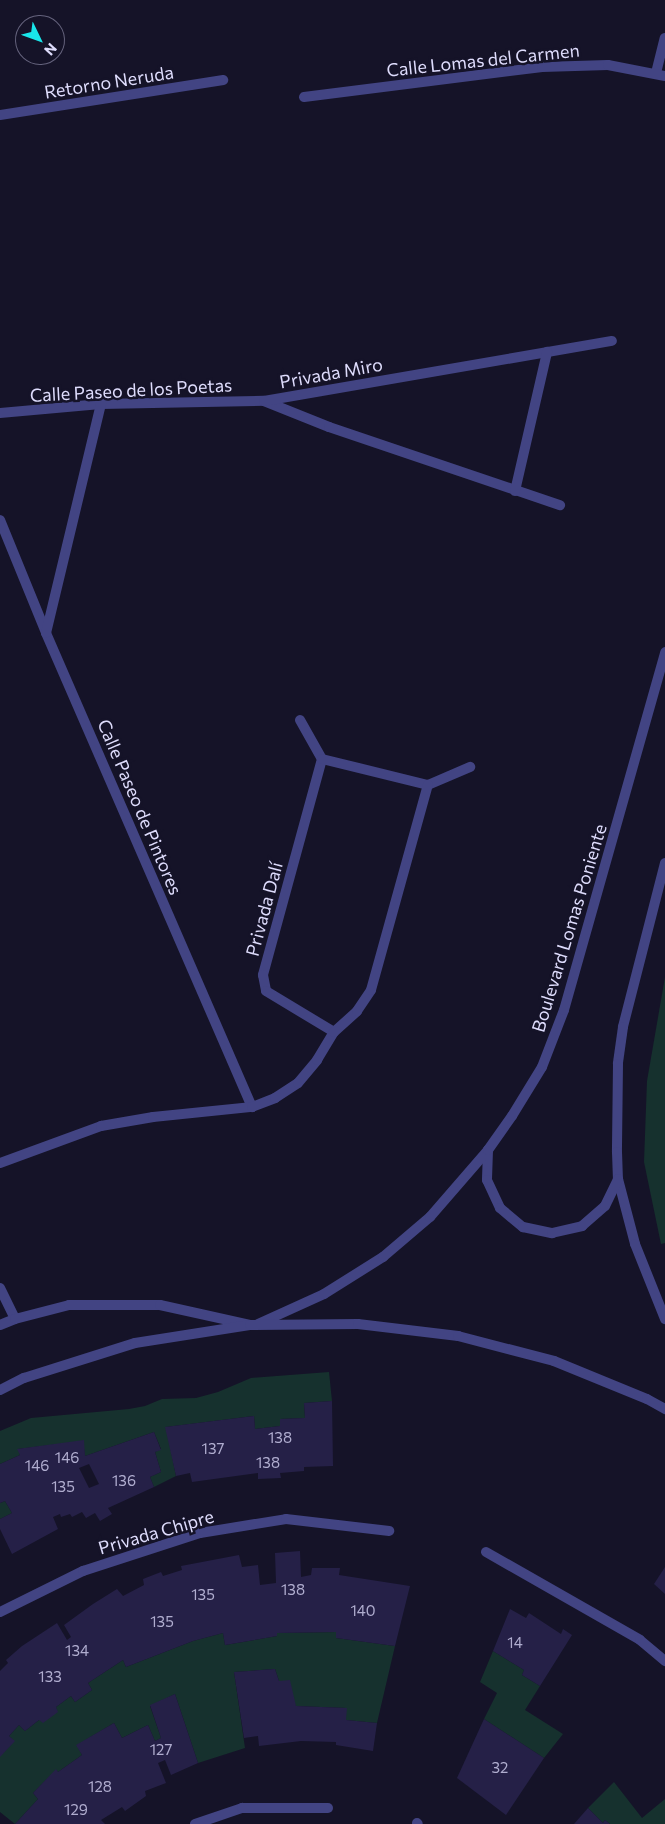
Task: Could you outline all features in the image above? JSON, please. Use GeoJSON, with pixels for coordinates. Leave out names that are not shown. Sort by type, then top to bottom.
{"type":"FeatureCollection","features":[{"type":"Feature","properties":{"kind":"street"},"geometry":{"type":"LineString","coordinates":[[660,74],[665,38]]}},
{"type":"Feature","properties":{"kind":"street","name":"Calle Lomas del Carmen"},"geometry":{"type":"LineString","coordinates":[[304,97],[542,66],[608,65],[660,74]]}},
{"type":"Feature","properties":{"kind":"street","name":"Retorno Neruda"},"geometry":{"type":"LineString","coordinates":[[0,115],[223,80]]}},
{"type":"Feature","properties":{"kind":"street","name":"Privada Miro"},"geometry":{"type":"LineString","coordinates":[[264,401],[612,341]]}},
{"type":"Feature","properties":{"kind":"street"},"geometry":{"type":"LineString","coordinates":[[515,491],[547,352]]}},
{"type":"Feature","properties":{"kind":"street","name":"Privada Miro"},"geometry":{"type":"LineString","coordinates":[[264,401],[329,427],[560,505]]}},
{"type":"Feature","properties":{"kind":"street","name":"Calle Paseo de los Poetas"},"geometry":{"type":"LineString","coordinates":[[0,413],[101,404],[264,401]]}},
{"type":"Feature","properties":{"kind":"street"},"geometry":{"type":"LineString","coordinates":[[46,632],[101,404]]}},
{"type":"Feature","properties":{"kind":"street","name":"Calle Paseo de Pintores"},"geometry":{"type":"LineString","coordinates":[[0,520],[46,632],[252,1107]]}},
{"type":"Feature","properties":{"kind":"street","name":"Boulevard Lomas Poniente"},"geometry":{"type":"LineString","coordinates":[[254,1324],[324,1294],[384,1257],[430,1217],[488,1150],[512,1116],[542,1067],[564,1010],[665,652]]}},
{"type":"Feature","properties":{"kind":"street"},"geometry":{"type":"LineString","coordinates":[[300,720],[322,759],[428,785],[470,767]]}},
{"type":"Feature","properties":{"kind":"street","name":"Privada Dalí"},"geometry":{"type":"LineString","coordinates":[[322,759],[263,975],[266,990],[334,1032]]}},
{"type":"Feature","properties":{"kind":"street"},"geometry":{"type":"LineString","coordinates":[[0,1163],[101,1126],[154,1117],[252,1107],[276,1098],[298,1083],[317,1060],[334,1032],[357,1011],[371,990],[428,785]]}},
{"type":"Feature","properties":{"kind":"street"},"geometry":{"type":"LineString","coordinates":[[665,863],[623,1027],[618,1064],[616,1152],[618,1179],[635,1244],[665,1319]]}},
{"type":"Feature","properties":{"kind":"street"},"geometry":{"type":"LineString","coordinates":[[488,1150],[487,1180],[500,1208],[523,1226],[552,1233],[582,1226],[606,1206],[618,1179]]}},
{"type":"Feature","properties":{"kind":"street"},"geometry":{"type":"LineString","coordinates":[[0,1288],[15,1319]]}},
{"type":"Feature","properties":{"kind":"street"},"geometry":{"type":"LineString","coordinates":[[0,1325],[15,1319],[69,1305],[160,1305],[254,1324]]}},
{"type":"Feature","properties":{"kind":"street"},"geometry":{"type":"LineString","coordinates":[[0,1390],[24,1378],[135,1342],[254,1324],[358,1324],[458,1336],[554,1361],[647,1399],[665,1409]]}},
{"type":"Feature","properties":{"kind":"street","name":"Privada Chipre"},"geometry":{"type":"LineString","coordinates":[[0,1612],[83,1571],[200,1533],[286,1519],[389,1531]]}},
{"type":"Feature","properties":{"kind":"street"},"geometry":{"type":"LineString","coordinates":[[486,1552],[640,1640],[665,1661]]}},
{"type":"Feature","properties":{"kind":"street"},"geometry":{"type":"LineString","coordinates":[[195,1824],[242,1808],[328,1808]]}},
{"type":"Feature","properties":{"kind":"green space"},"geometry":{"type":"Polygon","coordinates":[[[665,977],[665,1243],[661,1244],[644,1162],[647,1081],[665,977]]]}},
{"type":"Feature","properties":{"kind":"green space"},"geometry":{"type":"Polygon","coordinates":[[[329,1372],[332,1401],[304,1403],[305,1418],[280,1419],[280,1426],[255,1429],[254,1416],[166,1427],[176,1476],[154,1487],[150,1477],[161,1472],[155,1452],[161,1449],[154,1432],[85,1456],[83,1441],[18,1449],[20,1455],[0,1464],[0,1431],[31,1418],[129,1409],[145,1406],[162,1399],[196,1398],[218,1392],[251,1378],[329,1372]]]}},
{"type":"Feature","properties":{"kind":"green space"},"geometry":{"type":"Polygon","coordinates":[[[5,1501],[12,1513],[0,1519],[0,1503],[5,1501]]]}},
{"type":"Feature","properties":{"kind":"green space"},"geometry":{"type":"Polygon","coordinates":[[[336,1632],[336,1638],[395,1646],[377,1723],[346,1720],[346,1708],[296,1706],[279,1681],[275,1669],[234,1672],[245,1748],[198,1763],[175,1694],[150,1706],[161,1738],[155,1741],[148,1725],[122,1738],[114,1723],[77,1745],[82,1755],[58,1772],[56,1770],[33,1793],[38,1799],[15,1824],[0,1812],[0,1756],[14,1741],[9,1736],[19,1725],[25,1731],[39,1720],[57,1712],[56,1707],[71,1696],[75,1702],[92,1690],[88,1683],[123,1660],[126,1667],[193,1641],[223,1633],[225,1645],[277,1636],[277,1633],[336,1632]]]}},
{"type":"Feature","properties":{"kind":"green space"},"geometry":{"type":"Polygon","coordinates":[[[493,1651],[524,1670],[522,1675],[540,1686],[525,1710],[563,1734],[544,1758],[484,1719],[497,1693],[480,1682],[493,1651]]]}},
{"type":"Feature","properties":{"kind":"green space"},"geometry":{"type":"Polygon","coordinates":[[[614,1782],[642,1818],[665,1799],[665,1824],[610,1824],[605,1820],[603,1823],[588,1808],[614,1782]]]}},
{"type":"Feature","properties":{"kind":"building"},"geometry":{"type":"Polygon","coordinates":[[[332,1401],[333,1466],[304,1467],[304,1471],[280,1473],[281,1478],[258,1479],[258,1473],[192,1482],[190,1473],[176,1476],[165,1427],[254,1416],[255,1429],[280,1426],[280,1419],[305,1418],[304,1403],[332,1401]]]}},
{"type":"Feature","properties":{"kind":"building"},"geometry":{"type":"Polygon","coordinates":[[[154,1432],[161,1450],[155,1452],[161,1472],[150,1477],[154,1487],[108,1508],[112,1514],[100,1521],[95,1513],[86,1518],[82,1512],[72,1517],[70,1514],[61,1517],[60,1514],[53,1517],[58,1529],[12,1554],[0,1529],[0,1519],[12,1513],[5,1501],[0,1503],[0,1464],[20,1455],[17,1449],[84,1440],[85,1456],[154,1432]],[[89,1464],[79,1468],[89,1488],[99,1484],[89,1464]]]}},
{"type":"Feature","properties":{"kind":"building"},"geometry":{"type":"Polygon","coordinates":[[[300,1551],[301,1577],[311,1575],[312,1568],[340,1568],[339,1575],[410,1586],[395,1646],[336,1638],[336,1632],[277,1633],[277,1636],[225,1645],[223,1633],[193,1641],[126,1667],[123,1660],[88,1683],[92,1690],[75,1702],[71,1696],[56,1707],[58,1712],[43,1723],[39,1720],[25,1731],[19,1725],[9,1736],[15,1741],[0,1757],[0,1671],[8,1663],[6,1660],[22,1646],[57,1623],[67,1640],[71,1637],[64,1625],[93,1604],[117,1589],[123,1596],[144,1585],[143,1579],[161,1572],[163,1576],[182,1570],[181,1566],[239,1555],[242,1567],[258,1565],[260,1585],[276,1583],[275,1553],[300,1551]]]}},
{"type":"Feature","properties":{"kind":"building"},"geometry":{"type":"Polygon","coordinates":[[[665,1567],[665,1594],[654,1584],[665,1567]]]}},
{"type":"Feature","properties":{"kind":"building"},"geometry":{"type":"Polygon","coordinates":[[[510,1609],[526,1618],[529,1613],[561,1634],[563,1629],[572,1635],[540,1686],[522,1675],[524,1670],[493,1651],[510,1609]]]}},
{"type":"Feature","properties":{"kind":"building"},"geometry":{"type":"Polygon","coordinates":[[[275,1669],[279,1681],[290,1680],[296,1706],[347,1708],[346,1720],[377,1723],[373,1751],[336,1745],[336,1742],[301,1741],[259,1746],[258,1736],[244,1738],[234,1672],[275,1669]]]}},
{"type":"Feature","properties":{"kind":"building"},"geometry":{"type":"Polygon","coordinates":[[[175,1694],[198,1763],[171,1775],[165,1760],[158,1763],[166,1783],[145,1791],[146,1796],[125,1811],[122,1807],[101,1820],[105,1824],[15,1824],[38,1799],[33,1793],[56,1769],[58,1772],[82,1755],[76,1745],[114,1723],[122,1738],[148,1725],[155,1741],[161,1738],[150,1705],[175,1694]]]}},
{"type":"Feature","properties":{"kind":"building"},"geometry":{"type":"Polygon","coordinates":[[[484,1719],[544,1758],[506,1815],[457,1778],[484,1719]]]}},
{"type":"Feature","properties":{"kind":"building"},"geometry":{"type":"Polygon","coordinates":[[[588,1808],[603,1823],[605,1820],[610,1824],[574,1824],[588,1808]]]}}]}
